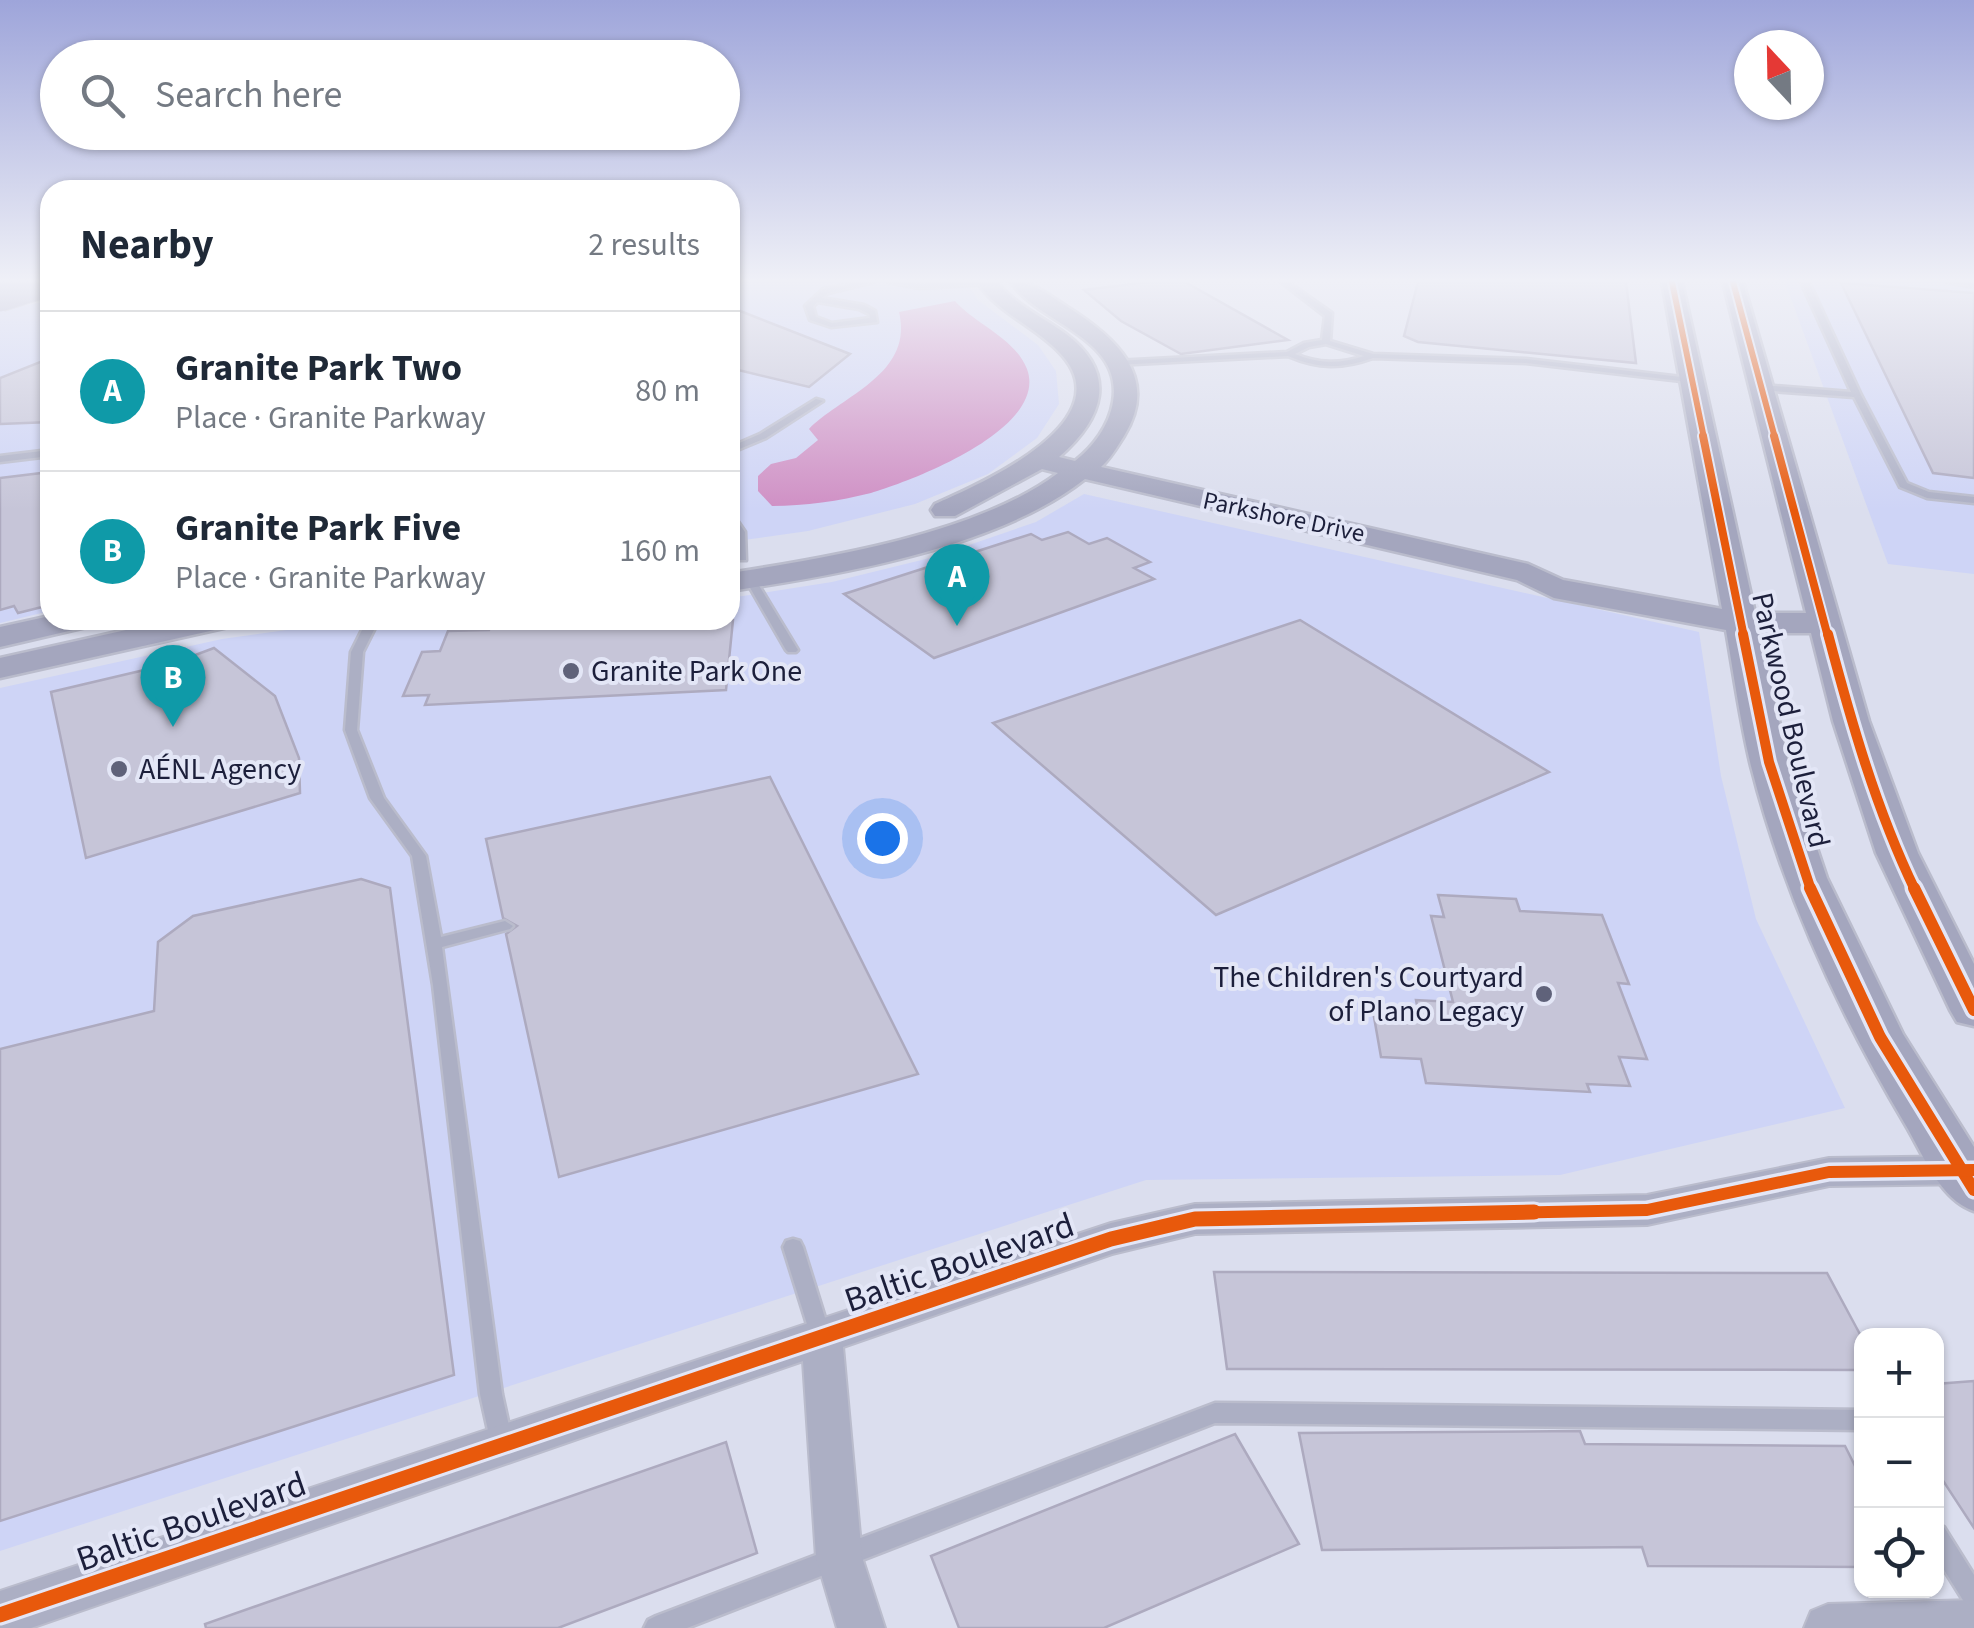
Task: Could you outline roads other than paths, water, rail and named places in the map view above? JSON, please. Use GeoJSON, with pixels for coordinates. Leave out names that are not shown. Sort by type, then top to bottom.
{"type":"FeatureCollection","features":[{"type":"Feature","properties":{"kind":"main road"},"geometry":{"type":"LineString","coordinates":[[740,568],[952,508],[1040,461],[1075,427],[1087,406],[1090,386],[1077,358]]}},
{"type":"Feature","properties":{"kind":"main road"},"geometry":{"type":"LineString","coordinates":[[740,569],[860,559],[960,530],[1008,511],[1082,472],[1117,434],[1128,399],[1112,358]]}},
{"type":"Feature","properties":{"kind":"main road","name":"Parkwood Boulevard"},"geometry":{"type":"LineString","coordinates":[[1686,358],[1770,762],[1807,888],[1852,990],[1970,1177]]}},
{"type":"Feature","properties":{"kind":"main road","name":"Parkwood Boulevard"},"geometry":{"type":"LineString","coordinates":[[1741,358],[1744,386],[1826,622],[1851,721],[1897,853],[1974,1010]]}},
{"type":"Feature","properties":{"kind":"main road"},"geometry":{"type":"LineString","coordinates":[[1690,380],[1744,386]]}},
{"type":"Feature","properties":{"kind":"main road","name":"Parkshore Drive"},"geometry":{"type":"LineString","coordinates":[[1040,461],[1318,522],[1528,574],[1554,588],[1826,622]]}},
{"type":"Feature","properties":{"kind":"main road"},"geometry":{"type":"LineString","coordinates":[[0,638],[40,628]]}},
{"type":"Feature","properties":{"kind":"main road"},"geometry":{"type":"LineString","coordinates":[[0,668],[171,630]]}},
{"type":"Feature","properties":{"kind":"street","name":"Baltic Boulevard"},"geometry":{"type":"LineString","coordinates":[[0,1614],[1111,1239],[1195,1218],[1647,1210],[1829,1172],[1970,1177]]}},
{"type":"Feature","properties":{"kind":"street"},"geometry":{"type":"LineString","coordinates":[[822,1338],[840,1557],[861,1628]]}},
{"type":"Feature","properties":{"kind":"street"},"geometry":{"type":"LineString","coordinates":[[1828,1628],[1974,1624]]}},
{"type":"Feature","properties":{"kind":"lane"},"geometry":{"type":"LineString","coordinates":[[1116,363],[1213,358]]}},
{"type":"Feature","properties":{"kind":"lane"},"geometry":{"type":"LineString","coordinates":[[1299,358],[1331,367],[1365,358]]}},
{"type":"Feature","properties":{"kind":"lane"},"geometry":{"type":"LineString","coordinates":[[1423,358],[1526,362],[1690,380]]}},
{"type":"Feature","properties":{"kind":"lane"},"geometry":{"type":"LineString","coordinates":[[1840,358],[1903,484],[1927,495],[1974,500]]}},
{"type":"Feature","properties":{"kind":"lane"},"geometry":{"type":"LineString","coordinates":[[1744,386],[1857,395]]}},
{"type":"Feature","properties":{"kind":"lane"},"geometry":{"type":"LineString","coordinates":[[740,446],[764,436],[819,400]]}},
{"type":"Feature","properties":{"kind":"lane"},"geometry":{"type":"LineString","coordinates":[[0,459],[40,454]]}},
{"type":"Feature","properties":{"kind":"lane"},"geometry":{"type":"LineString","coordinates":[[740,572],[792,650]]}},
{"type":"Feature","properties":{"kind":"lane"},"geometry":{"type":"LineString","coordinates":[[368,630],[358,652],[351,730],[377,798],[419,856],[434,944],[490,1394],[502,1445]]}},
{"type":"Feature","properties":{"kind":"lane"},"geometry":{"type":"LineString","coordinates":[[434,944],[505,926]]}},
{"type":"Feature","properties":{"kind":"lane"},"geometry":{"type":"LineString","coordinates":[[793,1247],[822,1338]]}},
{"type":"Feature","properties":{"kind":"lane"},"geometry":{"type":"LineString","coordinates":[[656,1628],[1214,1414],[1854,1420]]}},
{"type":"Feature","properties":{"kind":"lane"},"geometry":{"type":"LineString","coordinates":[[1944,1548],[1974,1597]]}},
{"type":"Feature","properties":{"kind":"place","name":"Granite Park Two"},"geometry":{"type":"Point","coordinates":[957,626]}},
{"type":"Feature","properties":{"kind":"place","name":"Granite Park One"},"geometry":{"type":"Point","coordinates":[571,671]}},
{"type":"Feature","properties":{"kind":"place","name":"Granite Park Five"},"geometry":{"type":"Point","coordinates":[173,727]}},
{"type":"Feature","properties":{"kind":"place","name":"AÉNL Agency"},"geometry":{"type":"Point","coordinates":[119,769]}},
{"type":"Feature","properties":{"kind":"place","name":"The Children's Courtyard of Plano Legacy"},"geometry":{"type":"Point","coordinates":[1544,994]}}]}
